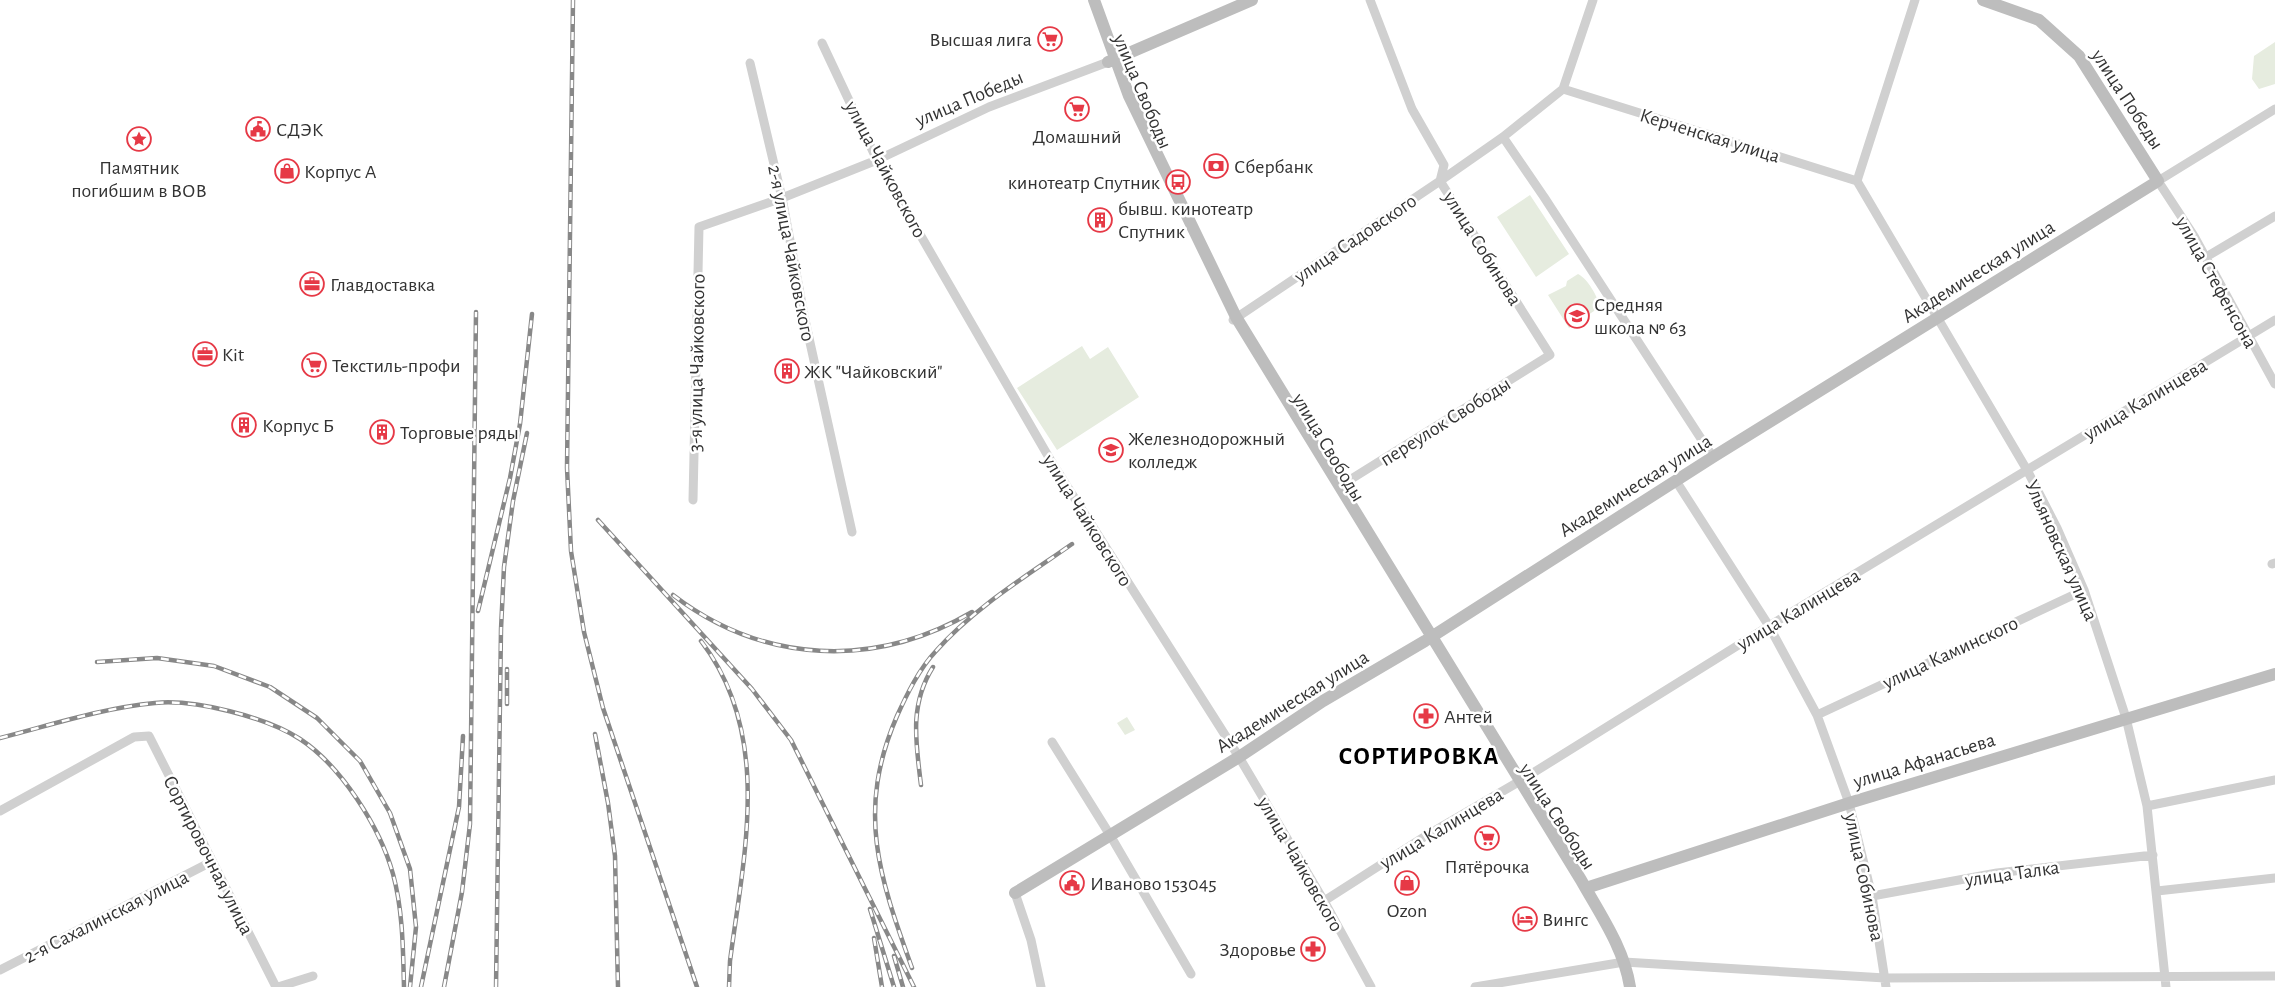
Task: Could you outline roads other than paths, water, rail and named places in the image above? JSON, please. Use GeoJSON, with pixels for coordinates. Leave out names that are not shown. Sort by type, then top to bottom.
{"type":"FeatureCollection","features":[{"type":"Feature","properties":{"kind":"street","name":"улица Свободы"},"geometry":{"type":"LineString","coordinates":[[1086,0],[1111,60]]}},
{"type":"Feature","properties":{"kind":"street","name":"улица Свободы"},"geometry":{"type":"LineString","coordinates":[[1094,0],[1122,99],[1234,319],[1517,782],[1586,888],[1618,947],[1630,987]]}},
{"type":"Feature","properties":{"kind":"street","name":"улица Победы"},"geometry":{"type":"LineString","coordinates":[[699,227],[782,198],[877,160],[989,107],[1111,60],[1252,0]]}},
{"type":"Feature","properties":{"kind":"street","name":"улица Собинова"},"geometry":{"type":"LineString","coordinates":[[1370,0],[1412,109],[1444,165],[1440,181],[1550,355]]}},
{"type":"Feature","properties":{"kind":"street"},"geometry":{"type":"LineString","coordinates":[[1564,89],[1593,0]]}},
{"type":"Feature","properties":{"kind":"street"},"geometry":{"type":"LineString","coordinates":[[1856,181],[1915,0]]}},
{"type":"Feature","properties":{"kind":"street","name":"улица Победы"},"geometry":{"type":"LineString","coordinates":[[1983,0],[2039,20],[2079,56],[2158,182]]}},
{"type":"Feature","properties":{"kind":"street","name":"улица Чайковского"},"geometry":{"type":"LineString","coordinates":[[822,43],[877,160],[1051,461],[1239,757],[1324,901],[1371,987]]}},
{"type":"Feature","properties":{"kind":"street","name":"2-я улица Чайковского"},"geometry":{"type":"LineString","coordinates":[[750,63],[782,198],[805,320],[852,532]]}},
{"type":"Feature","properties":{"kind":"street","name":"улица Садовского"},"geometry":{"type":"LineString","coordinates":[[1234,319],[1440,181],[1503,137],[1564,89]]}},
{"type":"Feature","properties":{"kind":"street","name":"Керченская улица"},"geometry":{"type":"LineString","coordinates":[[1564,89],[1856,181]]}},
{"type":"Feature","properties":{"kind":"street","name":"Академическая улица"},"geometry":{"type":"LineString","coordinates":[[1015,893],[1239,757],[1323,701],[1429,638],[1676,481],[2275,109]]}},
{"type":"Feature","properties":{"kind":"street"},"geometry":{"type":"LineString","coordinates":[[1503,137],[1544,196],[1713,458]]}},
{"type":"Feature","properties":{"kind":"street","name":"Ульяновская улица"},"geometry":{"type":"LineString","coordinates":[[1856,181],[2027,470],[2057,528],[2084,590],[2126,718],[2147,806],[2166,982]]}},
{"type":"Feature","properties":{"kind":"street","name":"улица Стефенсона"},"geometry":{"type":"LineString","coordinates":[[2158,182],[2194,236],[2275,384]]}},
{"type":"Feature","properties":{"kind":"street"},"geometry":{"type":"LineString","coordinates":[[2206,258],[2275,216]]}},
{"type":"Feature","properties":{"kind":"street","name":"3-я улица Чайковского"},"geometry":{"type":"LineString","coordinates":[[693,500],[699,227]]}},
{"type":"Feature","properties":{"kind":"street","name":"улица Свободы"},"geometry":{"type":"LineString","coordinates":[[1234,319],[1340,486],[1429,638]]}},
{"type":"Feature","properties":{"kind":"street","name":"улица Калинцева"},"geometry":{"type":"LineString","coordinates":[[1324,901],[1424,837],[1517,782],[1769,626],[2275,320]]}},
{"type":"Feature","properties":{"kind":"street","name":"переулок Свободы"},"geometry":{"type":"LineString","coordinates":[[1340,486],[1550,355]]}},
{"type":"Feature","properties":{"kind":"street","name":"улица Собинова"},"geometry":{"type":"LineString","coordinates":[[1676,481],[1769,626],[1817,715],[1849,803],[1872,896],[1886,983]]}},
{"type":"Feature","properties":{"kind":"street","name":"улица Каминского"},"geometry":{"type":"LineString","coordinates":[[1817,715],[2084,590]]}},
{"type":"Feature","properties":{"kind":"street","name":"улица Афанасьева"},"geometry":{"type":"LineString","coordinates":[[1586,888],[1849,803],[2275,674]]}},
{"type":"Feature","properties":{"kind":"street","name":"Сортировочная улица"},"geometry":{"type":"LineString","coordinates":[[0,811],[134,737],[149,736],[211,862],[277,987]]}},
{"type":"Feature","properties":{"kind":"street"},"geometry":{"type":"LineString","coordinates":[[1052,742],[1110,835],[1191,974]]}},
{"type":"Feature","properties":{"kind":"street"},"geometry":{"type":"LineString","coordinates":[[2147,806],[2275,780]]}},
{"type":"Feature","properties":{"kind":"street","name":"улица Талка"},"geometry":{"type":"LineString","coordinates":[[1872,896],[1998,873],[2153,854]]}},
{"type":"Feature","properties":{"kind":"street","name":"2-я Сахалинская улица"},"geometry":{"type":"LineString","coordinates":[[0,970],[211,862]]}},
{"type":"Feature","properties":{"kind":"street"},"geometry":{"type":"LineString","coordinates":[[2157,891],[2275,878]]}},
{"type":"Feature","properties":{"kind":"street"},"geometry":{"type":"LineString","coordinates":[[1015,893],[1031,940],[1041,987]]}},
{"type":"Feature","properties":{"kind":"street"},"geometry":{"type":"LineString","coordinates":[[1475,987],[1624,962],[1886,983],[2166,982],[2275,976]]}},
{"type":"Feature","properties":{"kind":"street"},"geometry":{"type":"LineString","coordinates":[[277,987],[313,976]]}},
{"type":"Feature","properties":{"kind":"railway"},"geometry":{"type":"LineString","coordinates":[[573,0],[567,468],[571,551],[584,632],[603,708],[697,987]]}},
{"type":"Feature","properties":{"kind":"railway"},"geometry":{"type":"LineString","coordinates":[[444,987],[462,892],[470,824],[476,312]]}},
{"type":"Feature","properties":{"kind":"railway"},"geometry":{"type":"LineString","coordinates":[[478,611],[510,478],[520,424],[532,314]]}},
{"type":"Feature","properties":{"kind":"railway"},"geometry":{"type":"LineString","coordinates":[[496,987],[501,629],[504,567],[513,501],[527,433]]}},
{"type":"Feature","properties":{"kind":"railway"},"geometry":{"type":"LineString","coordinates":[[598,520],[752,689],[791,740],[914,987]]}},
{"type":"Feature","properties":{"kind":"railway"},"geometry":{"type":"LineString","coordinates":[[912,968],[900,935],[882,873],[875,813],[877,783],[885,750],[897,716],[924,666],[951,635],[983,607],[1072,544]]}},
{"type":"Feature","properties":{"kind":"railway"},"geometry":{"type":"LineString","coordinates":[[673,595],[708,618],[744,635],[782,646],[820,651],[858,650],[897,643],[935,630],[972,612]]}},
{"type":"Feature","properties":{"kind":"railway"},"geometry":{"type":"LineString","coordinates":[[701,641],[723,677],[738,716],[746,755],[748,796],[746,838],[730,961],[729,987]]}},
{"type":"Feature","properties":{"kind":"railway"},"geometry":{"type":"LineString","coordinates":[[97,662],[157,658],[214,666],[270,687],[317,718],[360,761],[390,813],[410,869],[416,927],[410,987]]}},
{"type":"Feature","properties":{"kind":"railway"},"geometry":{"type":"LineString","coordinates":[[921,785],[916,739],[917,710],[925,681],[933,667]]}},
{"type":"Feature","properties":{"kind":"railway"},"geometry":{"type":"LineString","coordinates":[[507,669],[507,704]]}},
{"type":"Feature","properties":{"kind":"railway"},"geometry":{"type":"LineString","coordinates":[[0,738],[116,709],[135,705],[171,702],[230,711],[269,724],[300,739],[330,765],[344,781],[369,818],[387,856],[399,902],[404,987]]}},
{"type":"Feature","properties":{"kind":"railway"},"geometry":{"type":"LineString","coordinates":[[595,734],[608,803],[615,856],[618,987]]}},
{"type":"Feature","properties":{"kind":"railway"},"geometry":{"type":"LineString","coordinates":[[421,987],[459,807],[463,736]]}},
{"type":"Feature","properties":{"kind":"railway"},"geometry":{"type":"LineString","coordinates":[[870,909],[894,987]]}},
{"type":"Feature","properties":{"kind":"railway"},"geometry":{"type":"LineString","coordinates":[[874,938],[882,987]]}},
{"type":"Feature","properties":{"kind":"railway"},"geometry":{"type":"LineString","coordinates":[[894,956],[903,987]]}},
{"type":"Feature","properties":{"kind":"place","name":"Высшая лига"},"geometry":{"type":"Point","coordinates":[1050,39]}},
{"type":"Feature","properties":{"kind":"place","name":"Домашний"},"geometry":{"type":"Point","coordinates":[1077,109]}},
{"type":"Feature","properties":{"kind":"place","name":"СДЭК"},"geometry":{"type":"Point","coordinates":[258,129]}},
{"type":"Feature","properties":{"kind":"place","name":"Памятник погибшим в ВОВ"},"geometry":{"type":"Point","coordinates":[139,139]}},
{"type":"Feature","properties":{"kind":"place","name":"Сбербанк"},"geometry":{"type":"Point","coordinates":[1216,166]}},
{"type":"Feature","properties":{"kind":"place","name":"Корпус А"},"geometry":{"type":"Point","coordinates":[287,171]}},
{"type":"Feature","properties":{"kind":"place","name":"кинотеатр Спутник"},"geometry":{"type":"Point","coordinates":[1178,182]}},
{"type":"Feature","properties":{"kind":"place","name":"бывш. кинотеатр Спутник"},"geometry":{"type":"Point","coordinates":[1100,220]}},
{"type":"Feature","properties":{"kind":"place","name":"Главдоставка"},"geometry":{"type":"Point","coordinates":[312,284]}},
{"type":"Feature","properties":{"kind":"place","name":"Средняя школа № 63"},"geometry":{"type":"Point","coordinates":[1577,316]}},
{"type":"Feature","properties":{"kind":"place","name":"Kit"},"geometry":{"type":"Point","coordinates":[205,354]}},
{"type":"Feature","properties":{"kind":"place","name":"Текстиль-профи"},"geometry":{"type":"Point","coordinates":[314,365]}},
{"type":"Feature","properties":{"kind":"place","name":"ЖК \"Чайковский\""},"geometry":{"type":"Point","coordinates":[787,371]}},
{"type":"Feature","properties":{"kind":"place","name":"Корпус Б"},"geometry":{"type":"Point","coordinates":[244,425]}},
{"type":"Feature","properties":{"kind":"place","name":"Торговые ряды"},"geometry":{"type":"Point","coordinates":[382,432]}},
{"type":"Feature","properties":{"kind":"place","name":"Железнодорожный колледж"},"geometry":{"type":"Point","coordinates":[1111,450]}},
{"type":"Feature","properties":{"kind":"place","name":"Антей"},"geometry":{"type":"Point","coordinates":[1426,716]}},
{"type":"Feature","properties":{"kind":"place","name":"Пятёрочка"},"geometry":{"type":"Point","coordinates":[1487,838]}},
{"type":"Feature","properties":{"kind":"place","name":"Иваново 153045"},"geometry":{"type":"Point","coordinates":[1072,883]}},
{"type":"Feature","properties":{"kind":"place","name":"Ozon"},"geometry":{"type":"Point","coordinates":[1407,883]}},
{"type":"Feature","properties":{"kind":"place","name":"Вингс"},"geometry":{"type":"Point","coordinates":[1525,919]}},
{"type":"Feature","properties":{"kind":"place","name":"Здоровье"},"geometry":{"type":"Point","coordinates":[1313,949]}},
{"type":"Feature","properties":{"kind":"district","name":"СОРТИРОВКА"},"geometry":{"type":"Point","coordinates":[1419,755]}}]}
